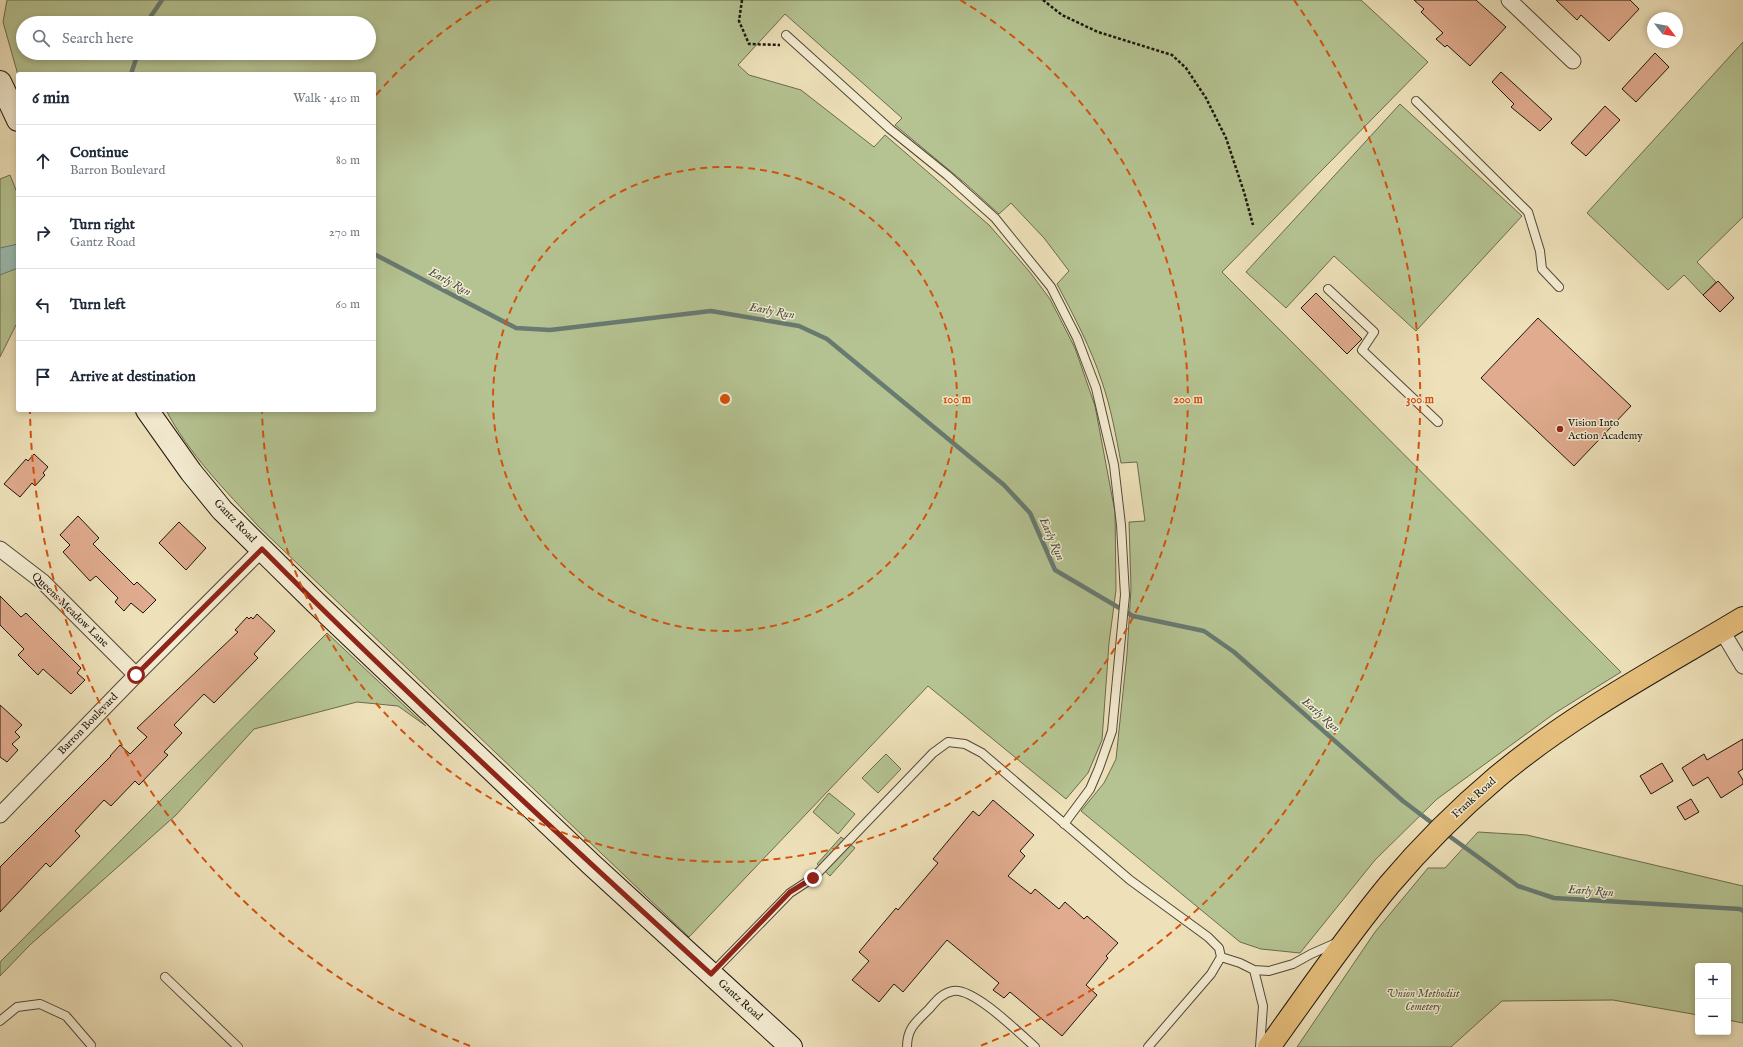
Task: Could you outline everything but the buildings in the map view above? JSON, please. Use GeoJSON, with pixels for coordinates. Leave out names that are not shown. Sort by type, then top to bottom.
{"type":"FeatureCollection","features":[{"type":"Feature","properties":{"kind":"main road"},"geometry":{"type":"LineString","coordinates":[[0,82],[16,116]]}},
{"type":"Feature","properties":{"kind":"main road","name":"Gantz Road"},"geometry":{"type":"LineString","coordinates":[[148,412],[191,472],[222,510],[316,603],[592,865],[791,1047]]}},
{"type":"Feature","properties":{"kind":"main road","name":"Frank Road"},"geometry":{"type":"LineString","coordinates":[[1268,1047],[1348,938],[1389,886],[1427,843],[1465,806],[1531,750],[1578,718],[1639,679],[1743,618]]}},
{"type":"Feature","properties":{"kind":"street"},"geometry":{"type":"LineString","coordinates":[[1509,0],[1573,61]]}},
{"type":"Feature","properties":{"kind":"street","name":"Queens Meadow Lane"},"geometry":{"type":"LineString","coordinates":[[0,549],[43,582],[136,675]]}},
{"type":"Feature","properties":{"kind":"street","name":"Barron Boulevard"},"geometry":{"type":"LineString","coordinates":[[1,811],[262,549]]}},
{"type":"Feature","properties":{"kind":"street"},"geometry":{"type":"LineString","coordinates":[[1722,631],[1743,666]]}},
{"type":"Feature","properties":{"kind":"lane"},"geometry":{"type":"LineString","coordinates":[[786,35],[890,129],[947,175],[995,218],[1051,287],[1077,338],[1096,388],[1114,465],[1122,525],[1125,595],[1123,624],[1112,731],[1100,768],[1090,789],[1064,824]]}},
{"type":"Feature","properties":{"kind":"lane"},"geometry":{"type":"LineString","coordinates":[[1416,101],[1528,212],[1540,251],[1542,269],[1559,286]]}},
{"type":"Feature","properties":{"kind":"lane"},"geometry":{"type":"LineString","coordinates":[[1328,289],[1374,332],[1362,350],[1438,422]]}},
{"type":"Feature","properties":{"kind":"lane"},"geometry":{"type":"LineString","coordinates":[[711,974],[790,892],[813,878],[933,753],[948,742],[965,744],[982,752],[1130,880],[1208,937],[1219,948],[1221,957],[1211,974],[1148,1047]]}},
{"type":"Feature","properties":{"kind":"lane"},"geometry":{"type":"LineString","coordinates":[[1221,957],[1240,963],[1254,970],[1270,971],[1293,964],[1311,954],[1348,938]]}},
{"type":"Feature","properties":{"kind":"lane"},"geometry":{"type":"LineString","coordinates":[[1254,970],[1263,1006],[1260,1047]]}},
{"type":"Feature","properties":{"kind":"lane"},"geometry":{"type":"LineString","coordinates":[[165,977],[238,1047]]}},
{"type":"Feature","properties":{"kind":"lane"},"geometry":{"type":"LineString","coordinates":[[907,1047],[907,1036],[913,1025],[943,994],[954,990],[966,992],[978,998],[1035,1047]]}},
{"type":"Feature","properties":{"kind":"lane"},"geometry":{"type":"LineString","coordinates":[[0,1021],[17,1007],[40,1004],[66,1016],[91,1046]]}},
{"type":"Feature","properties":{"kind":"path"},"geometry":{"type":"LineString","coordinates":[[742,0],[739,21],[749,44],[798,46]]}},
{"type":"Feature","properties":{"kind":"path"},"geometry":{"type":"LineString","coordinates":[[1043,0],[1062,15],[1098,32],[1172,56],[1186,68],[1206,98],[1226,138],[1253,225]]}},
{"type":"Feature","properties":{"kind":"green space"},"geometry":{"type":"Polygon","coordinates":[[[7,0],[1361,0],[1428,62],[1222,272],[1621,672],[1555,713],[1437,799],[1375,860],[1300,953],[1261,949],[1240,942],[1081,811],[1104,783],[1116,759],[1127,654],[1131,588],[1129,522],[1145,521],[1137,462],[1121,463],[1111,412],[1098,369],[1082,332],[1057,284],[1069,271],[1044,238],[1011,203],[999,214],[966,184],[895,125],[902,118],[785,14],[738,65],[749,75],[801,90],[874,147],[885,135],[989,225],[1029,271],[1050,299],[1075,348],[1095,406],[1115,512],[1116,590],[1109,643],[1102,740],[1088,773],[1066,799],[928,686],[689,937],[259,527],[196,456],[167,412],[376,412],[376,72],[17,72],[3,22],[7,0]]]}},
{"type":"Feature","properties":{"kind":"green space"},"geometry":{"type":"Polygon","coordinates":[[[1743,42],[1743,217],[1697,262],[1716,282],[1703,295],[1684,275],[1668,290],[1587,213],[1743,42]]]}},
{"type":"Feature","properties":{"kind":"green space"},"geometry":{"type":"Polygon","coordinates":[[[1400,104],[1522,216],[1416,331],[1334,256],[1286,308],[1246,272],[1400,104]]]}},
{"type":"Feature","properties":{"kind":"green space"},"geometry":{"type":"Polygon","coordinates":[[[10,175],[16,190],[16,325],[0,357],[0,179],[10,175]]]}},
{"type":"Feature","properties":{"kind":"green space"},"geometry":{"type":"Polygon","coordinates":[[[327,633],[426,726],[398,706],[357,702],[254,729],[176,815],[30,945],[0,976],[0,962],[327,633]]]}},
{"type":"Feature","properties":{"kind":"green space"},"geometry":{"type":"Polygon","coordinates":[[[886,754],[901,769],[878,793],[862,778],[886,754]]]}},
{"type":"Feature","properties":{"kind":"green space"},"geometry":{"type":"Polygon","coordinates":[[[829,793],[855,814],[838,834],[813,812],[829,793]]]}},
{"type":"Feature","properties":{"kind":"green space","name":"Union Methodist Cemetery"},"geometry":{"type":"Polygon","coordinates":[[[1478,832],[1527,835],[1743,886],[1743,1023],[1731,1021],[1731,963],[1695,963],[1695,1014],[1613,1000],[1502,1001],[1451,1047],[1297,1047],[1375,932],[1428,868],[1445,868],[1478,832]]]}},
{"type":"Feature","properties":{"kind":"green space"},"geometry":{"type":"Polygon","coordinates":[[[841,837],[855,848],[830,876],[817,864],[841,837]]]}},
{"type":"Feature","properties":{"kind":"water"},"geometry":{"type":"Polygon","coordinates":[[[16,244],[16,269],[0,275],[0,248],[16,244]]]}},
{"type":"Feature","properties":{"kind":"waterway"},"geometry":{"type":"LineString","coordinates":[[151,16],[162,0]]}},
{"type":"Feature","properties":{"kind":"waterway"},"geometry":{"type":"LineString","coordinates":[[132,72],[136,60]]}},
{"type":"Feature","properties":{"kind":"waterway","name":"Early Run"},"geometry":{"type":"LineString","coordinates":[[376,255],[516,328],[550,330],[711,311],[799,326],[827,339],[1004,485],[1030,513],[1055,570],[1133,616],[1204,631],[1234,652],[1403,801],[1436,826]]}},
{"type":"Feature","properties":{"kind":"waterway","name":"Early Run"},"geometry":{"type":"LineString","coordinates":[[1445,833],[1518,886],[1554,898],[1740,909],[1743,911]]}},
{"type":"Feature","properties":{"kind":"place","name":"Vision Into Action Academy"},"geometry":{"type":"Point","coordinates":[1560,429]}},
{"type":"Feature","properties":{"kind":"route"},"geometry":{"type":"LineString","coordinates":[[136,675],[262,549],[316,603],[592,865],[711,974],[790,892],[813,878]]}}]}
